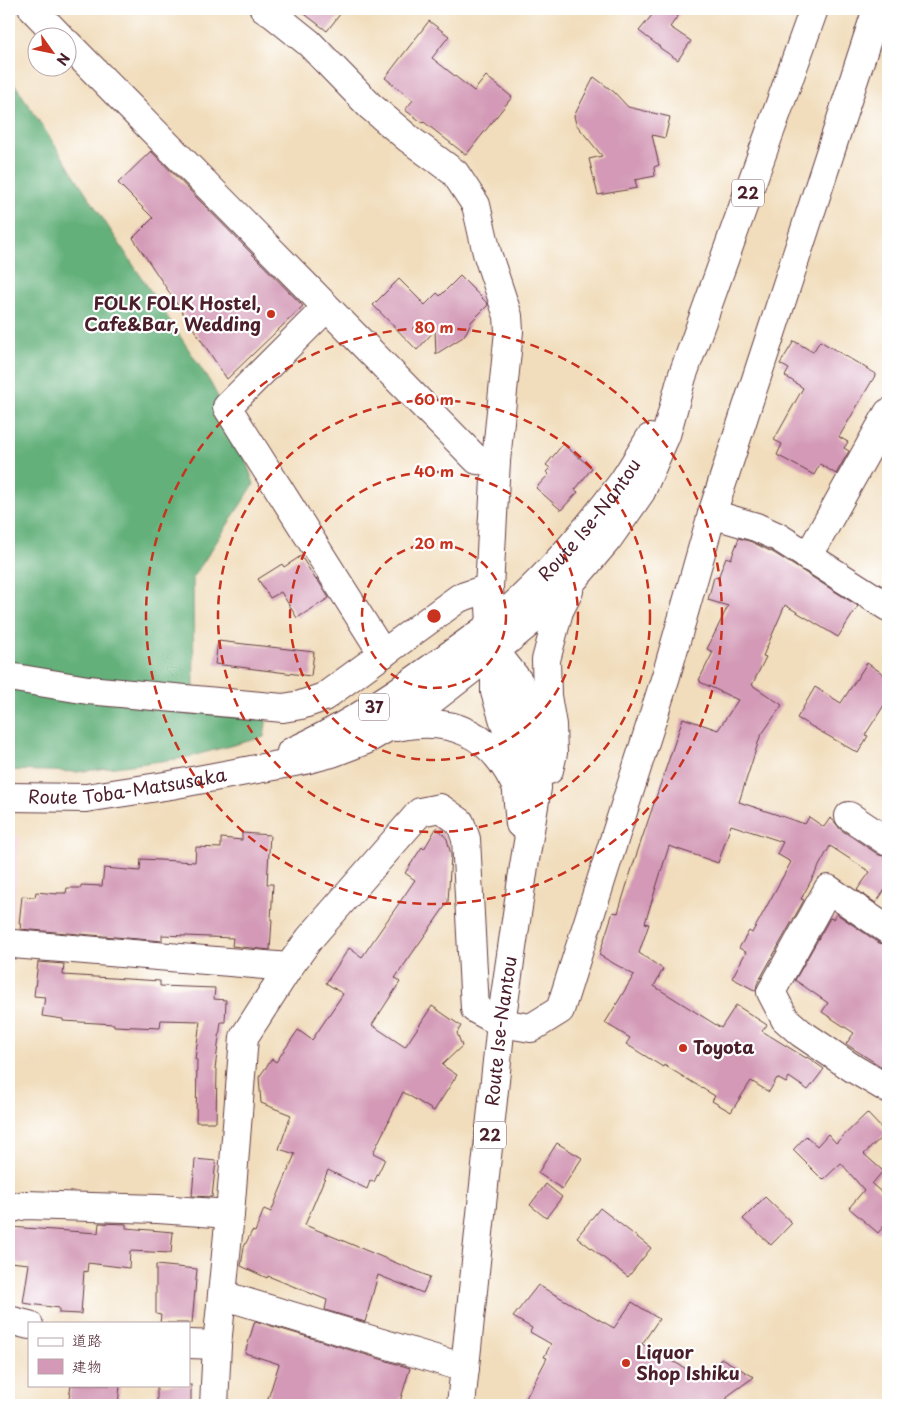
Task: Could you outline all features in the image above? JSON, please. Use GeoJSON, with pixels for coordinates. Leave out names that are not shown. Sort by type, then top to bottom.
{"type":"FeatureCollection","features":[{"type":"Feature","properties":{"kind":"street"},"geometry":{"type":"LineString","coordinates":[[33,9],[51,28]]}},
{"type":"Feature","properties":{"kind":"street"},"geometry":{"type":"LineString","coordinates":[[264,9],[309,42],[370,106],[409,139],[455,173],[476,205],[487,253],[508,316],[509,331],[496,461],[489,588],[491,625]]}},
{"type":"Feature","properties":{"kind":"street","name":"Route Ise-Nantou"},"geometry":{"type":"LineString","coordinates":[[496,651],[536,617],[574,579],[608,539],[641,492],[666,435],[682,377],[814,9]]}},
{"type":"Feature","properties":{"kind":"street"},"geometry":{"type":"LineString","coordinates":[[214,1405],[217,1345],[230,1214],[244,1037],[310,938],[420,812],[440,808],[460,822],[466,839],[475,1009],[502,1023],[531,1028],[560,1010],[666,676],[712,514],[877,9]]}},
{"type":"Feature","properties":{"kind":"street"},"geometry":{"type":"LineString","coordinates":[[78,54],[477,460],[496,461]]}},
{"type":"Feature","properties":{"kind":"street"},"geometry":{"type":"LineString","coordinates":[[326,308],[227,407],[383,654]]}},
{"type":"Feature","properties":{"kind":"street","name":"Route Ise-Nantou"},"geometry":{"type":"LineString","coordinates":[[524,866],[513,750],[494,692],[496,651],[491,625],[523,598],[589,525],[622,482],[654,431],[682,377]]}},
{"type":"Feature","properties":{"kind":"street"},"geometry":{"type":"LineString","coordinates":[[808,557],[888,413]]}},
{"type":"Feature","properties":{"kind":"street"},"geometry":{"type":"LineString","coordinates":[[712,514],[756,527],[778,537],[888,607]]}},
{"type":"Feature","properties":{"kind":"street"},"geometry":{"type":"LineString","coordinates":[[524,866],[540,815],[553,753],[552,725],[547,696],[546,660],[559,611],[574,579]]}},
{"type":"Feature","properties":{"kind":"street"},"geometry":{"type":"LineString","coordinates":[[9,678],[88,690],[283,708],[301,705],[324,697],[458,598],[489,588]]}},
{"type":"Feature","properties":{"kind":"street","name":"Route Toba-Matsusaka"},"geometry":{"type":"LineString","coordinates":[[246,771],[296,750],[348,723],[407,686],[491,625]]}},
{"type":"Feature","properties":{"kind":"street","name":"Route Ise-Nantou"},"geometry":{"type":"LineString","coordinates":[[461,1405],[502,1023],[536,788],[536,748],[519,682],[496,651]]}},
{"type":"Feature","properties":{"kind":"street","name":"Route Toba-Matsusaka"},"geometry":{"type":"LineString","coordinates":[[9,797],[86,798],[171,785],[305,760],[332,753],[366,740],[423,707],[496,651]]}},
{"type":"Feature","properties":{"kind":"street"},"geometry":{"type":"LineString","coordinates":[[384,729],[407,725],[432,724],[464,730],[493,750],[506,766],[517,787]]}},
{"type":"Feature","properties":{"kind":"street"},"geometry":{"type":"LineString","coordinates":[[849,816],[888,842]]}},
{"type":"Feature","properties":{"kind":"street"},"geometry":{"type":"LineString","coordinates":[[888,930],[828,889],[771,992],[785,1019],[796,1029],[854,1069],[888,1089]]}},
{"type":"Feature","properties":{"kind":"street"},"geometry":{"type":"LineString","coordinates":[[13,944],[289,967]]}},
{"type":"Feature","properties":{"kind":"street"},"geometry":{"type":"LineString","coordinates":[[9,1209],[25,1205],[158,1209],[230,1214]]}},
{"type":"Feature","properties":{"kind":"street"},"geometry":{"type":"LineString","coordinates":[[222,1294],[465,1368]]}},
{"type":"Feature","properties":{"kind":"street"},"geometry":{"type":"LineString","coordinates":[[9,1320],[28,1325]]}},
{"type":"Feature","properties":{"kind":"street"},"geometry":{"type":"LineString","coordinates":[[190,1344],[217,1345]]}},
{"type":"Feature","properties":{"kind":"shaded area"},"geometry":{"type":"Polygon","coordinates":[[[9,836],[20,836],[9,980],[9,836]]]}},
{"type":"Feature","properties":{"kind":"green space"},"geometry":{"type":"Polygon","coordinates":[[[9,82],[16,86],[210,382],[233,425],[254,484],[193,578],[194,697],[269,703],[264,737],[184,758],[77,772],[9,770],[9,82]]]}},
{"type":"Feature","properties":{"kind":"building"},"geometry":{"type":"Polygon","coordinates":[[[298,9],[344,9],[327,31],[298,9]]]}},
{"type":"Feature","properties":{"kind":"building"},"geometry":{"type":"Polygon","coordinates":[[[657,9],[683,9],[670,27],[691,41],[678,60],[639,31],[657,9]]]}},
{"type":"Feature","properties":{"kind":"building"},"geometry":{"type":"Polygon","coordinates":[[[429,21],[449,36],[432,58],[474,91],[486,76],[512,97],[466,155],[424,122],[405,110],[413,100],[385,78],[429,21]]]}},
{"type":"Feature","properties":{"kind":"building"},"geometry":{"type":"Polygon","coordinates":[[[594,77],[614,92],[628,107],[670,117],[665,138],[652,135],[659,165],[654,167],[655,176],[635,180],[637,188],[598,195],[589,159],[602,156],[576,124],[574,116],[594,77]]]}},
{"type":"Feature","properties":{"kind":"building"},"geometry":{"type":"Polygon","coordinates":[[[151,151],[303,306],[227,379],[133,238],[153,218],[118,183],[151,151]]]}},
{"type":"Feature","properties":{"kind":"building"},"geometry":{"type":"Polygon","coordinates":[[[460,276],[488,305],[471,322],[463,337],[436,354],[435,330],[417,350],[373,305],[399,279],[425,305],[437,293],[440,296],[460,276]]]}},
{"type":"Feature","properties":{"kind":"building"},"geometry":{"type":"Polygon","coordinates":[[[794,341],[813,352],[820,341],[876,374],[839,437],[848,442],[844,448],[849,451],[836,474],[820,464],[814,475],[777,455],[782,444],[774,440],[803,388],[785,376],[789,369],[780,364],[794,341]]]}},
{"type":"Feature","properties":{"kind":"building"},"geometry":{"type":"Polygon","coordinates":[[[563,444],[592,468],[575,490],[578,492],[561,510],[536,488],[549,474],[546,472],[550,468],[546,465],[563,444]]]}},
{"type":"Feature","properties":{"kind":"building"},"geometry":{"type":"Polygon","coordinates":[[[739,538],[774,553],[858,606],[838,637],[785,605],[763,656],[766,657],[752,685],[782,705],[760,737],[739,802],[805,824],[809,817],[824,827],[830,818],[840,829],[879,855],[888,857],[888,885],[876,903],[857,890],[870,872],[830,846],[801,899],[804,900],[757,984],[756,991],[732,978],[746,952],[739,948],[749,931],[752,933],[791,862],[777,854],[783,842],[731,825],[718,863],[669,846],[645,923],[649,924],[639,953],[663,969],[654,986],[721,1028],[736,1005],[767,1025],[762,1031],[824,1069],[808,1090],[789,1077],[786,1083],[777,1078],[769,1092],[751,1081],[731,1112],[712,1101],[715,1096],[626,1044],[630,1038],[605,1023],[634,975],[599,955],[613,912],[618,913],[683,718],[718,730],[738,700],[699,680],[713,652],[707,649],[728,606],[708,600],[714,577],[718,578],[726,557],[731,559],[739,538]]]}},
{"type":"Feature","properties":{"kind":"building"},"geometry":{"type":"Polygon","coordinates":[[[301,556],[329,598],[297,618],[281,592],[270,598],[258,579],[282,564],[284,567],[301,556]]]}},
{"type":"Feature","properties":{"kind":"building"},"geometry":{"type":"Polygon","coordinates":[[[218,641],[314,652],[311,676],[215,664],[218,641]]]}},
{"type":"Feature","properties":{"kind":"building"},"geometry":{"type":"Polygon","coordinates":[[[867,663],[888,677],[888,699],[865,735],[868,736],[858,753],[797,718],[815,687],[841,703],[867,663]]]}},
{"type":"Feature","properties":{"kind":"building"},"geometry":{"type":"Polygon","coordinates":[[[437,827],[447,839],[451,855],[448,902],[395,978],[400,982],[372,1025],[405,1047],[432,1006],[461,1026],[457,1033],[462,1046],[442,1065],[457,1075],[434,1111],[403,1092],[373,1153],[385,1159],[374,1182],[370,1181],[367,1189],[328,1170],[305,1225],[430,1277],[423,1293],[378,1275],[365,1322],[325,1310],[327,1300],[268,1276],[267,1278],[241,1266],[244,1247],[252,1231],[255,1232],[264,1209],[271,1212],[295,1154],[279,1149],[291,1115],[261,1103],[259,1077],[272,1059],[276,1062],[298,1030],[312,1040],[343,994],[326,983],[349,948],[362,957],[415,880],[405,873],[422,847],[424,849],[437,827]]]}},
{"type":"Feature","properties":{"kind":"building"},"geometry":{"type":"Polygon","coordinates":[[[242,833],[270,835],[267,884],[273,884],[270,950],[232,946],[233,938],[162,935],[162,941],[20,929],[22,896],[35,897],[36,892],[66,893],[67,888],[81,888],[81,885],[102,886],[104,868],[140,871],[141,859],[195,862],[196,847],[221,848],[221,838],[242,840],[242,833]]]}},
{"type":"Feature","properties":{"kind":"building"},"geometry":{"type":"Polygon","coordinates":[[[837,914],[879,943],[888,945],[888,1071],[846,1044],[854,1033],[822,1012],[828,1003],[795,980],[830,918],[833,919],[837,914]]]}},
{"type":"Feature","properties":{"kind":"building"},"geometry":{"type":"Polygon","coordinates":[[[38,962],[64,964],[63,975],[160,981],[160,986],[215,988],[214,999],[226,1000],[225,1022],[221,1022],[215,1069],[217,1069],[216,1122],[196,1122],[197,1060],[195,1059],[200,1021],[161,1020],[160,1028],[63,1021],[63,1019],[42,1016],[45,997],[34,996],[38,962]]]}},
{"type":"Feature","properties":{"kind":"building"},"geometry":{"type":"Polygon","coordinates":[[[867,1113],[886,1133],[864,1154],[883,1171],[872,1184],[888,1198],[888,1221],[878,1233],[849,1208],[864,1190],[841,1163],[823,1180],[793,1150],[806,1136],[817,1146],[828,1134],[836,1143],[867,1113]]]}},
{"type":"Feature","properties":{"kind":"building"},"geometry":{"type":"Polygon","coordinates":[[[557,1143],[582,1158],[562,1189],[538,1173],[557,1143]]]}},
{"type":"Feature","properties":{"kind":"building"},"geometry":{"type":"Polygon","coordinates":[[[195,1159],[216,1161],[212,1197],[192,1196],[195,1159]]]}},
{"type":"Feature","properties":{"kind":"building"},"geometry":{"type":"Polygon","coordinates":[[[546,1184],[562,1197],[546,1218],[530,1205],[546,1184]]]}},
{"type":"Feature","properties":{"kind":"building"},"geometry":{"type":"Polygon","coordinates":[[[765,1197],[792,1223],[771,1245],[743,1219],[765,1197]]]}},
{"type":"Feature","properties":{"kind":"building"},"geometry":{"type":"Polygon","coordinates":[[[600,1208],[651,1248],[628,1277],[577,1237],[600,1208]]]}},
{"type":"Feature","properties":{"kind":"building"},"geometry":{"type":"Polygon","coordinates":[[[99,1223],[126,1224],[126,1228],[173,1232],[171,1253],[130,1251],[129,1268],[88,1263],[87,1272],[84,1271],[81,1314],[59,1313],[59,1308],[23,1303],[29,1264],[9,1262],[9,1227],[98,1233],[99,1223]]]}},
{"type":"Feature","properties":{"kind":"building"},"geometry":{"type":"Polygon","coordinates":[[[156,1265],[197,1269],[192,1323],[160,1322],[161,1315],[156,1314],[156,1265]]]}},
{"type":"Feature","properties":{"kind":"building"},"geometry":{"type":"Polygon","coordinates":[[[538,1285],[614,1328],[632,1302],[659,1319],[642,1344],[708,1381],[721,1358],[754,1377],[729,1395],[723,1405],[536,1405],[525,1400],[547,1358],[544,1357],[551,1344],[530,1332],[532,1328],[513,1317],[538,1285]]]}},
{"type":"Feature","properties":{"kind":"building"},"geometry":{"type":"Polygon","coordinates":[[[255,1321],[410,1368],[399,1405],[266,1405],[279,1364],[245,1353],[255,1321]]]}},
{"type":"Feature","properties":{"kind":"building"},"geometry":{"type":"Polygon","coordinates":[[[191,1385],[191,1405],[157,1405],[157,1386],[191,1385]]]}},
{"type":"Feature","properties":{"kind":"building"},"geometry":{"type":"Polygon","coordinates":[[[71,1386],[120,1386],[118,1405],[68,1405],[71,1386]]]}},
{"type":"Feature","properties":{"kind":"place","name":"FOLK FOLK Hostel, Cafe&Bar, Wedding"},"geometry":{"type":"Point","coordinates":[271,314]}},
{"type":"Feature","properties":{"kind":"place","name":"Toyota"},"geometry":{"type":"Point","coordinates":[683,1048]}},
{"type":"Feature","properties":{"kind":"place","name":"Liquor Shop Ishiku"},"geometry":{"type":"Point","coordinates":[626,1363]}}]}
